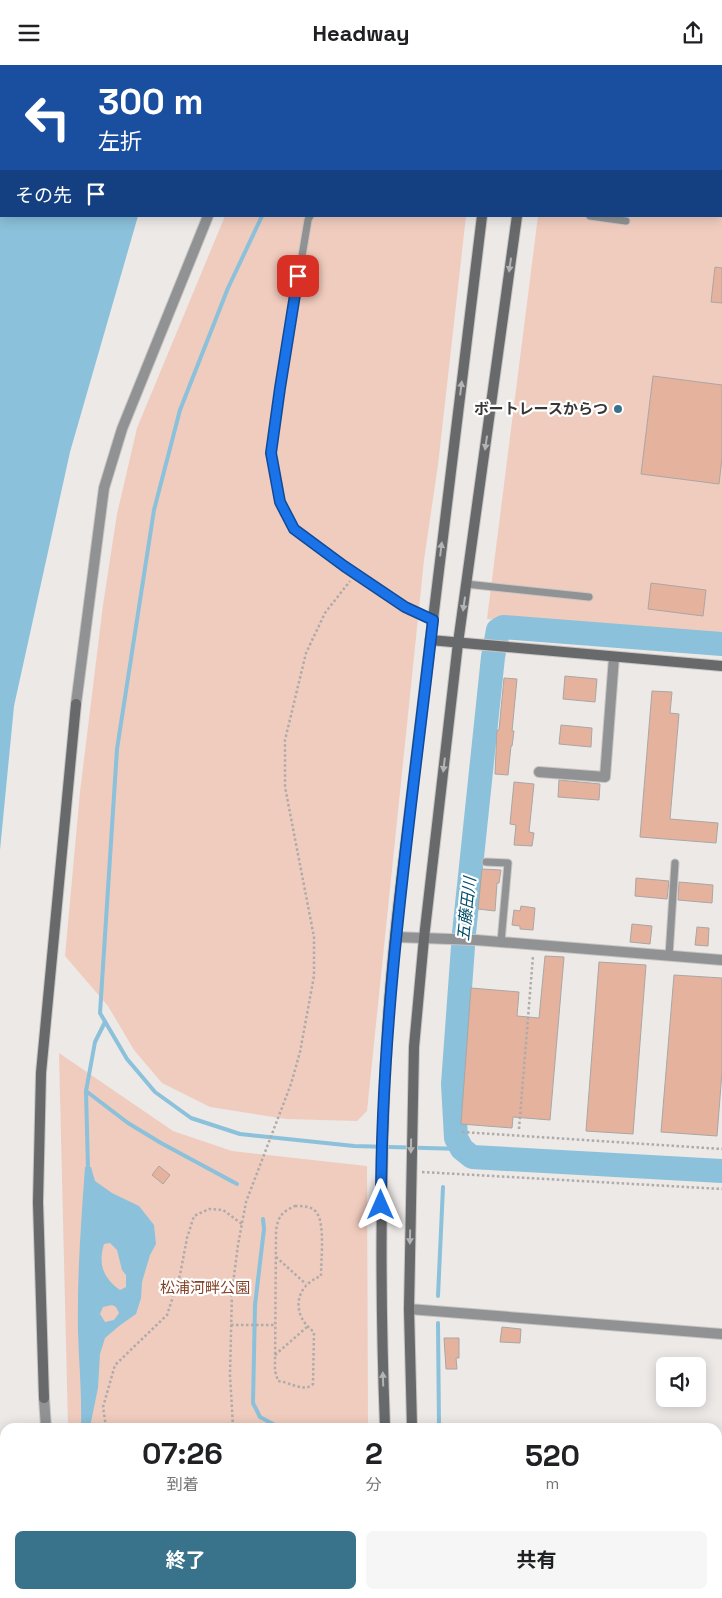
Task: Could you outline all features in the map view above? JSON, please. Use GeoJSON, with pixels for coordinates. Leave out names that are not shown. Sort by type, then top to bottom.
{"type":"FeatureCollection","features":[{"type":"Feature","properties":{"kind":"street"},"geometry":{"type":"LineString","coordinates":[[46,1423],[38,1202],[42,1073],[76,704],[104,488],[122,429],[208,217]]}},
{"type":"Feature","properties":{"kind":"street"},"geometry":{"type":"LineString","coordinates":[[385,1423],[381,1311],[382,1170],[387,1034],[396,937],[430,640],[482,217]]}},
{"type":"Feature","properties":{"kind":"street"},"geometry":{"type":"LineString","coordinates":[[412,1423],[409,1309],[410,1171],[414,1047],[424,938],[458,643],[517,217]]}},
{"type":"Feature","properties":{"kind":"street"},"geometry":{"type":"LineString","coordinates":[[430,640],[722,666]]}},
{"type":"Feature","properties":{"kind":"street"},"geometry":{"type":"LineString","coordinates":[[539,772],[605,777],[614,657]]}},
{"type":"Feature","properties":{"kind":"street"},"geometry":{"type":"LineString","coordinates":[[396,937],[476,940],[722,960]]}},
{"type":"Feature","properties":{"kind":"street"},"geometry":{"type":"LineString","coordinates":[[409,1309],[722,1334]]}},
{"type":"Feature","properties":{"kind":"lane"},"geometry":{"type":"LineString","coordinates":[[310,217],[281,379],[271,453],[280,502],[294,529],[405,607],[433,620]]}},
{"type":"Feature","properties":{"kind":"lane"},"geometry":{"type":"LineString","coordinates":[[597,217],[626,221]]}},
{"type":"Feature","properties":{"kind":"lane"},"geometry":{"type":"LineString","coordinates":[[466,584],[589,597]]}},
{"type":"Feature","properties":{"kind":"lane"},"geometry":{"type":"LineString","coordinates":[[486,862],[508,863],[501,942]]}},
{"type":"Feature","properties":{"kind":"lane"},"geometry":{"type":"LineString","coordinates":[[669,956],[675,863]]}},
{"type":"Feature","properties":{"kind":"path"},"geometry":{"type":"LineString","coordinates":[[234,1423],[230,1375],[231,1325],[233,1282],[242,1224],[246,1202],[291,1084],[300,1052],[314,976],[314,937],[285,787],[285,740],[306,653],[324,613],[356,574]]}},
{"type":"Feature","properties":{"kind":"path"},"geometry":{"type":"LineString","coordinates":[[519,1129],[534,945]]}},
{"type":"Feature","properties":{"kind":"path"},"geometry":{"type":"LineString","coordinates":[[462,1132],[722,1149]]}},
{"type":"Feature","properties":{"kind":"path"},"geometry":{"type":"LineString","coordinates":[[410,1171],[722,1189]]}},
{"type":"Feature","properties":{"kind":"path"},"geometry":{"type":"LineString","coordinates":[[295,1206],[306,1206],[316,1212],[321,1223],[321,1275],[306,1284],[301,1291],[298,1303],[300,1316],[307,1327],[314,1332],[313,1384],[303,1388],[289,1382],[278,1381],[275,1371],[278,1219],[286,1210],[295,1206]]}},
{"type":"Feature","properties":{"kind":"path"},"geometry":{"type":"LineString","coordinates":[[105,1423],[103,1407],[115,1365],[167,1315],[180,1275],[187,1238],[194,1216],[209,1209],[223,1211],[242,1224]]}},
{"type":"Feature","properties":{"kind":"path"},"geometry":{"type":"LineString","coordinates":[[276,1257],[306,1284]]}},
{"type":"Feature","properties":{"kind":"path"},"geometry":{"type":"LineString","coordinates":[[231,1325],[275,1325]]}},
{"type":"Feature","properties":{"kind":"path"},"geometry":{"type":"LineString","coordinates":[[275,1355],[307,1327]]}},
{"type":"Feature","properties":{"kind":"green space"},"geometry":{"type":"Polygon","coordinates":[[[225,217],[466,217],[438,465],[424,560],[367,1111],[357,1121],[286,1119],[210,1107],[162,1083],[134,1050],[108,1006],[65,956],[80,792],[103,605],[117,514],[137,428],[225,217]]]}},
{"type":"Feature","properties":{"kind":"green space","name":"ボートレースからつ"},"geometry":{"type":"Polygon","coordinates":[[[538,217],[722,217],[722,638],[487,619],[538,217]]]}},
{"type":"Feature","properties":{"kind":"green space","name":"松浦河畔公園"},"geometry":{"type":"Polygon","coordinates":[[[59,1053],[173,1131],[232,1151],[367,1166],[368,1423],[68,1423],[59,1053]]]}},
{"type":"Feature","properties":{"kind":"water"},"geometry":{"type":"Polygon","coordinates":[[[0,217],[138,217],[70,452],[14,706],[0,850],[0,217]]]}},
{"type":"Feature","properties":{"kind":"water"},"geometry":{"type":"Polygon","coordinates":[[[85,1167],[91,1167],[95,1181],[112,1193],[139,1206],[154,1225],[156,1244],[150,1255],[142,1282],[141,1298],[136,1314],[105,1338],[100,1354],[98,1388],[91,1423],[81,1423],[78,1332],[79,1270],[85,1167]],[[110,1243],[104,1244],[102,1264],[109,1281],[120,1290],[126,1287],[126,1275],[122,1270],[117,1250],[110,1243]],[[112,1305],[103,1307],[100,1314],[105,1322],[114,1320],[119,1313],[116,1307],[112,1305]]]}},
{"type":"Feature","properties":{"kind":"building"},"geometry":{"type":"Polygon","coordinates":[[[715,267],[722,268],[722,303],[711,302],[715,267]]]}},
{"type":"Feature","properties":{"kind":"building"},"geometry":{"type":"Polygon","coordinates":[[[653,376],[722,385],[722,458],[719,484],[641,474],[653,376]]]}},
{"type":"Feature","properties":{"kind":"building"},"geometry":{"type":"Polygon","coordinates":[[[651,583],[706,590],[703,616],[648,609],[651,583]]]}},
{"type":"Feature","properties":{"kind":"building"},"geometry":{"type":"Polygon","coordinates":[[[565,676],[597,679],[595,702],[563,699],[565,676]]]}},
{"type":"Feature","properties":{"kind":"building"},"geometry":{"type":"Polygon","coordinates":[[[504,678],[517,679],[512,731],[514,731],[508,775],[495,774],[497,730],[499,730],[504,678]]]}},
{"type":"Feature","properties":{"kind":"building"},"geometry":{"type":"Polygon","coordinates":[[[652,691],[672,692],[670,713],[679,714],[670,819],[718,823],[716,843],[640,837],[652,691]]]}},
{"type":"Feature","properties":{"kind":"building"},"geometry":{"type":"Polygon","coordinates":[[[561,725],[592,728],[591,747],[559,744],[561,725]]]}},
{"type":"Feature","properties":{"kind":"building"},"geometry":{"type":"Polygon","coordinates":[[[559,780],[600,784],[599,800],[558,797],[559,780]]]}},
{"type":"Feature","properties":{"kind":"building"},"geometry":{"type":"Polygon","coordinates":[[[514,782],[534,784],[529,832],[534,833],[532,846],[514,845],[516,825],[510,824],[514,782]]]}},
{"type":"Feature","properties":{"kind":"building"},"geometry":{"type":"Polygon","coordinates":[[[482,869],[501,870],[499,883],[497,883],[495,911],[478,909],[482,869]]]}},
{"type":"Feature","properties":{"kind":"building"},"geometry":{"type":"Polygon","coordinates":[[[636,878],[669,881],[667,899],[635,896],[636,878]]]}},
{"type":"Feature","properties":{"kind":"building"},"geometry":{"type":"Polygon","coordinates":[[[679,882],[713,885],[712,903],[678,900],[679,882]]]}},
{"type":"Feature","properties":{"kind":"building"},"geometry":{"type":"Polygon","coordinates":[[[521,906],[535,908],[533,930],[520,929],[520,926],[512,925],[514,910],[520,911],[521,906]]]}},
{"type":"Feature","properties":{"kind":"building"},"geometry":{"type":"Polygon","coordinates":[[[632,924],[652,926],[650,944],[630,942],[632,924]]]}},
{"type":"Feature","properties":{"kind":"building"},"geometry":{"type":"Polygon","coordinates":[[[697,927],[709,928],[708,946],[695,945],[697,927]]]}},
{"type":"Feature","properties":{"kind":"building"},"geometry":{"type":"Polygon","coordinates":[[[545,956],[564,957],[550,1120],[513,1117],[512,1128],[461,1124],[471,988],[519,992],[517,1016],[539,1018],[545,956]]]}},
{"type":"Feature","properties":{"kind":"building"},"geometry":{"type":"Polygon","coordinates":[[[599,962],[646,965],[633,1134],[586,1131],[599,962]]]}},
{"type":"Feature","properties":{"kind":"building"},"geometry":{"type":"Polygon","coordinates":[[[674,975],[722,978],[722,1072],[717,1136],[661,1132],[674,975]]]}},
{"type":"Feature","properties":{"kind":"building"},"geometry":{"type":"Polygon","coordinates":[[[159,1166],[170,1175],[163,1184],[152,1175],[159,1166]]]}},
{"type":"Feature","properties":{"kind":"building"},"geometry":{"type":"Polygon","coordinates":[[[502,1327],[521,1329],[520,1343],[500,1342],[502,1327]]]}},
{"type":"Feature","properties":{"kind":"building"},"geometry":{"type":"Polygon","coordinates":[[[444,1338],[459,1338],[459,1358],[456,1358],[457,1369],[446,1369],[444,1338]]]}},
{"type":"Feature","properties":{"kind":"waterway"},"geometry":{"type":"LineString","coordinates":[[262,217],[228,288],[180,410],[154,510],[117,749],[100,1013],[127,1059],[155,1092],[191,1118],[240,1134],[354,1146],[462,1149]]}},
{"type":"Feature","properties":{"kind":"waterway","name":"五藤田川"},"geometry":{"type":"LineString","coordinates":[[722,644],[503,627],[498,630],[493,657],[464,933],[453,1084],[456,1138],[462,1149],[472,1157],[722,1171]]}},
{"type":"Feature","properties":{"kind":"waterway"},"geometry":{"type":"LineString","coordinates":[[88,1170],[86,1091],[95,1042],[105,1022]]}},
{"type":"Feature","properties":{"kind":"waterway"},"geometry":{"type":"LineString","coordinates":[[86,1091],[128,1123],[237,1184]]}},
{"type":"Feature","properties":{"kind":"waterway"},"geometry":{"type":"LineString","coordinates":[[438,1296],[443,1187]]}},
{"type":"Feature","properties":{"kind":"waterway"},"geometry":{"type":"LineString","coordinates":[[263,1219],[264,1229],[255,1305],[253,1403],[260,1417],[271,1423]]}},
{"type":"Feature","properties":{"kind":"waterway"},"geometry":{"type":"LineString","coordinates":[[438,1323],[439,1423]]}},
{"type":"Feature","properties":{"kind":"place","name":"ボートレースからつ"},"geometry":{"type":"Point","coordinates":[618,409]}},
{"type":"Feature","properties":{"kind":"route"},"geometry":{"type":"LineString","coordinates":[[298,276],[271,453],[280,502],[294,529],[344,566],[405,607],[433,620],[396,937],[387,1034],[381,1205]]}}]}
